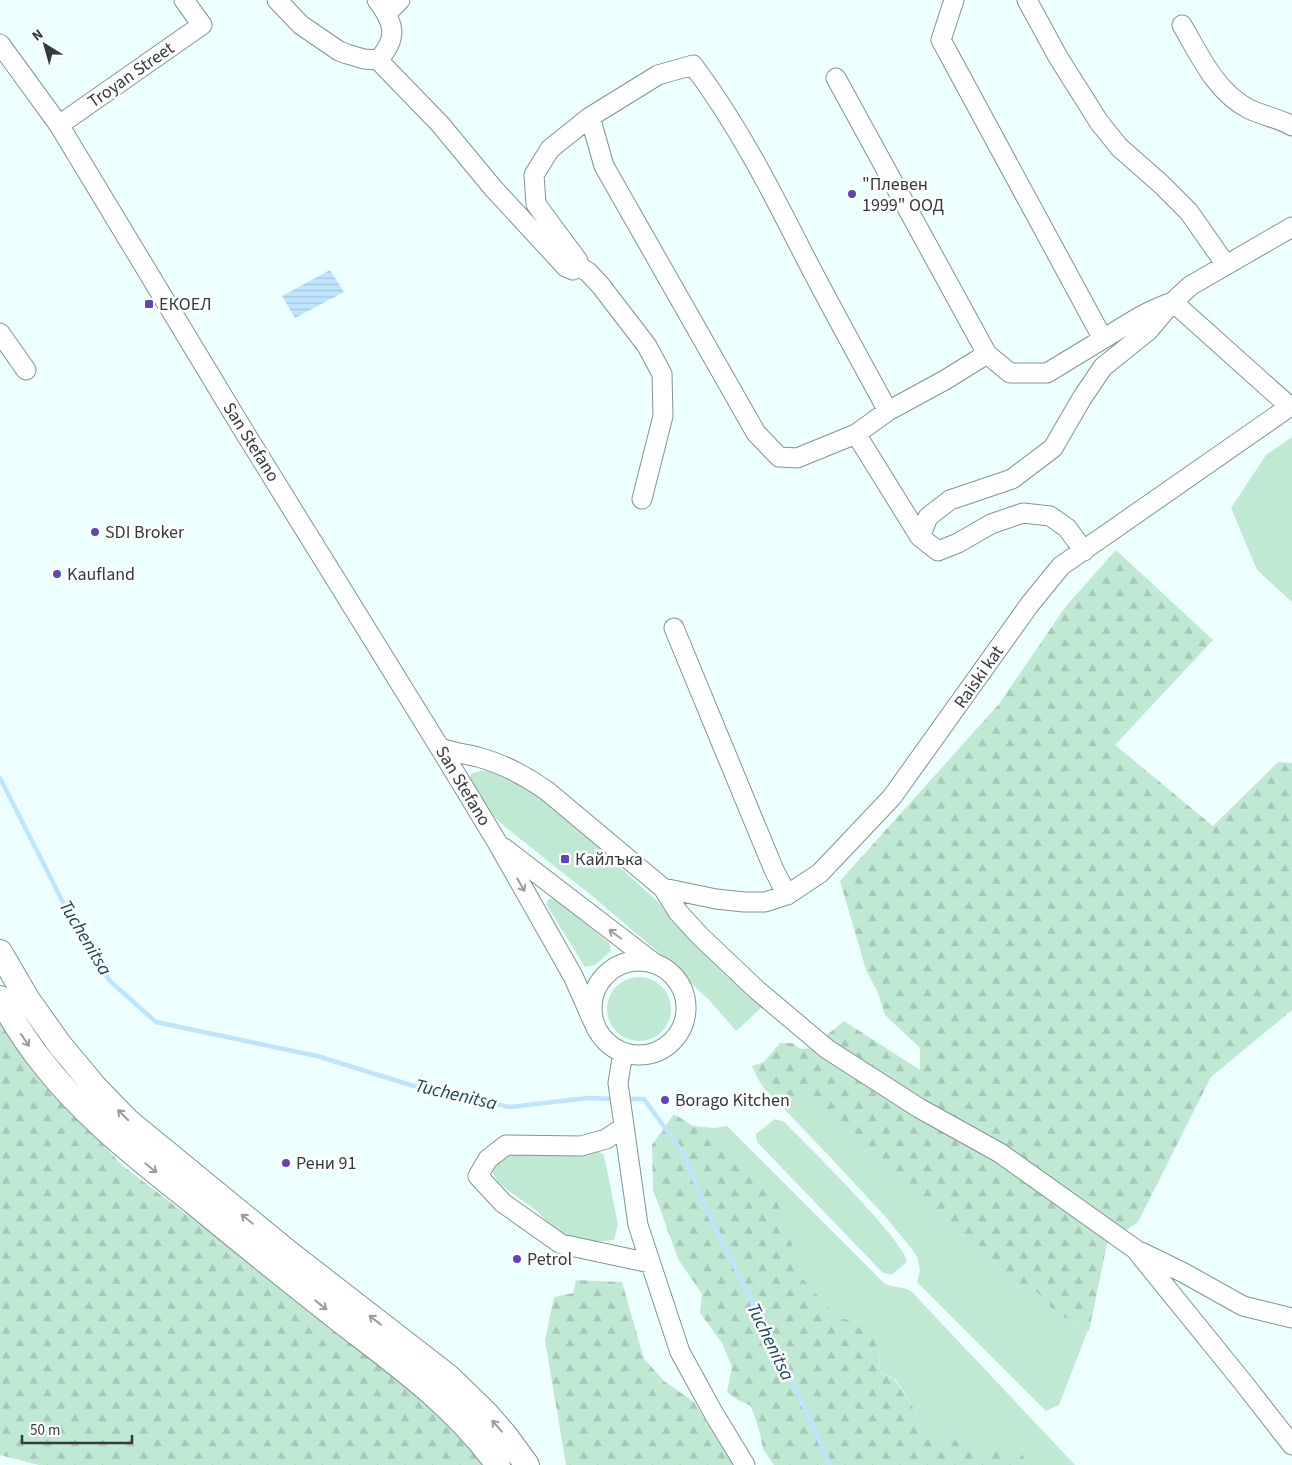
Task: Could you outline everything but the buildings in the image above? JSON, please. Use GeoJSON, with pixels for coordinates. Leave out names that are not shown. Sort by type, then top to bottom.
{"type":"FeatureCollection","features":[{"type":"Feature","properties":{"kind":"main road"},"geometry":{"type":"LineString","coordinates":[[0,952],[28,1000],[55,1038],[95,1087],[128,1121],[281,1247],[449,1377],[486,1413],[527,1465]]}},
{"type":"Feature","properties":{"kind":"main road"},"geometry":{"type":"LineString","coordinates":[[0,998],[24,1038],[40,1060],[96,1122],[275,1269],[432,1392],[467,1426],[498,1465]]}},
{"type":"Feature","properties":{"kind":"street","name":"Troyan Street"},"geometry":{"type":"LineString","coordinates":[[59,125],[202,24],[184,0]]}},
{"type":"Feature","properties":{"kind":"street"},"geometry":{"type":"LineString","coordinates":[[277,0],[301,25],[339,50],[364,59],[378,60],[440,124],[493,188],[566,267],[573,270],[578,266]]}},
{"type":"Feature","properties":{"kind":"street"},"geometry":{"type":"LineString","coordinates":[[378,60],[388,49],[392,33],[382,7],[400,0]]}},
{"type":"Feature","properties":{"kind":"street"},"geometry":{"type":"LineString","coordinates":[[954,0],[941,40],[1103,339]]}},
{"type":"Feature","properties":{"kind":"street"},"geometry":{"type":"LineString","coordinates":[[1027,0],[1058,57],[1099,122],[1119,147],[1189,212],[1226,265]]}},
{"type":"Feature","properties":{"kind":"street"},"geometry":{"type":"LineString","coordinates":[[1182,26],[1214,78],[1226,92],[1248,108],[1292,126]]}},
{"type":"Feature","properties":{"kind":"street","name":"San Stefano"},"geometry":{"type":"LineString","coordinates":[[0,44],[59,125],[242,428],[497,842],[573,976],[597,1030]]}},
{"type":"Feature","properties":{"kind":"street"},"geometry":{"type":"LineString","coordinates":[[578,266],[578,261],[536,204],[534,176],[550,149],[590,117],[658,76],[693,65],[711,89],[750,150],[888,411]]}},
{"type":"Feature","properties":{"kind":"street"},"geometry":{"type":"LineString","coordinates":[[836,78],[987,354],[1010,373],[1047,373],[1141,316],[1162,305],[1173,302]]}},
{"type":"Feature","properties":{"kind":"street"},"geometry":{"type":"LineString","coordinates":[[590,117],[604,166],[756,433],[779,457],[796,458],[856,434],[888,411],[945,380],[987,354]]}},
{"type":"Feature","properties":{"kind":"street"},"geometry":{"type":"LineString","coordinates":[[920,537],[928,517],[950,500],[1012,479],[1053,448],[1082,398],[1103,367],[1149,330],[1173,302],[1190,286],[1292,227]]}},
{"type":"Feature","properties":{"kind":"street"},"geometry":{"type":"LineString","coordinates":[[578,266],[588,272],[601,286],[647,346],[662,374],[663,416],[642,499]]}},
{"type":"Feature","properties":{"kind":"street"},"geometry":{"type":"LineString","coordinates":[[1173,302],[1291,406]]}},
{"type":"Feature","properties":{"kind":"street"},"geometry":{"type":"LineString","coordinates":[[0,333],[26,370]]}},
{"type":"Feature","properties":{"kind":"street","name":"Raiski kat"},"geometry":{"type":"LineString","coordinates":[[662,888],[716,899],[765,902],[787,895],[820,873],[892,797],[1030,604],[1062,566],[1291,406]]}},
{"type":"Feature","properties":{"kind":"street"},"geometry":{"type":"LineString","coordinates":[[856,434],[920,537],[938,551],[958,543],[991,524],[1023,513],[1050,516],[1067,528],[1084,550]]}},
{"type":"Feature","properties":{"kind":"street"},"geometry":{"type":"LineString","coordinates":[[674,628],[774,870],[787,895]]}},
{"type":"Feature","properties":{"kind":"street"},"geometry":{"type":"LineString","coordinates":[[440,748],[508,767],[529,778],[547,791],[662,888],[678,912],[700,936],[757,990],[827,1049],[919,1108],[1000,1153],[1135,1250],[1184,1273],[1243,1306],[1292,1318]]}},
{"type":"Feature","properties":{"kind":"street","name":"San Stefano"},"geometry":{"type":"LineString","coordinates":[[497,842],[654,963]]}},
{"type":"Feature","properties":{"kind":"street"},"geometry":{"type":"LineString","coordinates":[[626,962],[654,963],[670,973],[682,989],[685,1008],[682,1026],[666,1046],[655,1052],[643,1055],[624,1052],[608,1044],[597,1030],[592,1017],[595,989],[603,977],[613,968],[626,962]]}},
{"type":"Feature","properties":{"kind":"street"},"geometry":{"type":"LineString","coordinates":[[624,1052],[618,1089],[638,1225],[680,1352],[745,1465]]}},
{"type":"Feature","properties":{"kind":"street"},"geometry":{"type":"LineString","coordinates":[[623,1118],[606,1140],[582,1146],[506,1145],[488,1158],[478,1176],[503,1203],[561,1244],[650,1263]]}},
{"type":"Feature","properties":{"kind":"street"},"geometry":{"type":"LineString","coordinates":[[1135,1250],[1292,1445]]}},
{"type":"Feature","properties":{"kind":"green space"},"geometry":{"type":"Polygon","coordinates":[[[1292,437],[1292,602],[1257,570],[1231,508],[1266,455],[1292,437]]]}},
{"type":"Feature","properties":{"kind":"green space"},"geometry":{"type":"Polygon","coordinates":[[[1116,550],[1213,640],[1115,745],[1213,826],[1278,762],[1292,763],[1292,1010],[1211,1077],[1138,1222],[1107,1244],[1089,1331],[1055,1312],[1037,1292],[1017,1286],[1003,1273],[985,1250],[947,1226],[804,1097],[782,1095],[759,1081],[752,1066],[764,1062],[780,1043],[793,1043],[800,1049],[811,1048],[844,1021],[920,1070],[920,1048],[885,1015],[878,993],[866,970],[840,881],[999,704],[1066,606],[1116,550]]]}},
{"type":"Feature","properties":{"kind":"green space"},"geometry":{"type":"Polygon","coordinates":[[[487,770],[517,782],[556,809],[656,900],[675,921],[764,1005],[736,1031],[710,1001],[657,951],[591,895],[505,827],[490,812],[468,782],[472,773],[487,770]]]}},
{"type":"Feature","properties":{"kind":"green space"},"geometry":{"type":"Polygon","coordinates":[[[555,898],[610,944],[611,951],[595,965],[585,967],[546,904],[549,899],[555,898]]]}},
{"type":"Feature","properties":{"kind":"green space"},"geometry":{"type":"Polygon","coordinates":[[[639,977],[651,980],[662,986],[668,997],[671,1009],[668,1021],[662,1032],[651,1038],[639,1041],[627,1038],[616,1032],[610,1021],[607,1009],[610,997],[616,986],[627,980],[639,977]]]}},
{"type":"Feature","properties":{"kind":"green space"},"geometry":{"type":"Polygon","coordinates":[[[0,1022],[28,1065],[123,1166],[426,1398],[485,1465],[39,1465],[0,1455],[0,1022]]]}},
{"type":"Feature","properties":{"kind":"green space"},"geometry":{"type":"Polygon","coordinates":[[[759,1081],[782,1095],[804,1097],[947,1226],[985,1250],[1003,1273],[1017,1286],[1037,1292],[1055,1312],[1088,1330],[1059,1405],[1046,1411],[917,1282],[920,1270],[917,1257],[911,1248],[883,1214],[759,1081]]]}},
{"type":"Feature","properties":{"kind":"green space"},"geometry":{"type":"Polygon","coordinates":[[[674,1114],[693,1126],[714,1128],[748,1165],[777,1202],[789,1232],[799,1275],[838,1318],[852,1320],[867,1328],[879,1350],[880,1372],[894,1379],[911,1403],[927,1439],[940,1434],[968,1443],[977,1460],[998,1449],[1022,1454],[1028,1465],[774,1465],[763,1449],[751,1406],[727,1392],[732,1367],[722,1343],[700,1313],[702,1294],[678,1259],[653,1189],[652,1145],[674,1114]]]}},
{"type":"Feature","properties":{"kind":"green space"},"geometry":{"type":"Polygon","coordinates":[[[775,1119],[784,1122],[853,1192],[890,1235],[902,1251],[907,1262],[891,1275],[882,1272],[757,1142],[756,1134],[775,1119]]]}},
{"type":"Feature","properties":{"kind":"green space"},"geometry":{"type":"Polygon","coordinates":[[[727,1126],[885,1284],[912,1292],[1075,1465],[1028,1465],[1022,1454],[977,1460],[968,1443],[940,1434],[927,1440],[911,1403],[895,1379],[880,1372],[879,1350],[852,1320],[838,1318],[798,1275],[789,1232],[748,1165],[714,1128],[727,1126]]]}},
{"type":"Feature","properties":{"kind":"green space"},"geometry":{"type":"Polygon","coordinates":[[[591,1151],[604,1155],[618,1225],[614,1240],[589,1242],[562,1236],[537,1211],[499,1182],[494,1175],[494,1167],[500,1159],[515,1152],[591,1151]]]}},
{"type":"Feature","properties":{"kind":"green space"},"geometry":{"type":"Polygon","coordinates":[[[576,1280],[622,1282],[644,1359],[664,1381],[694,1402],[733,1465],[566,1465],[545,1340],[554,1297],[573,1293],[576,1280]]]}},
{"type":"Feature","properties":{"kind":"water"},"geometry":{"type":"Polygon","coordinates":[[[330,270],[344,292],[295,318],[282,296],[330,270]]]}},
{"type":"Feature","properties":{"kind":"waterway","name":"Tuchenitsa"},"geometry":{"type":"LineString","coordinates":[[0,778],[76,928],[110,981],[156,1022],[317,1056],[414,1086],[510,1107],[587,1098],[616,1099]]}},
{"type":"Feature","properties":{"kind":"waterway","name":"Tuchenitsa"},"geometry":{"type":"LineString","coordinates":[[624,1099],[644,1099],[683,1153],[711,1219],[804,1406],[830,1465]]}},
{"type":"Feature","properties":{"kind":"place","name":"\"Плевен 1999\" ООД"},"geometry":{"type":"Point","coordinates":[852,194]}},
{"type":"Feature","properties":{"kind":"place","name":"ЕКОЕЛ"},"geometry":{"type":"Point","coordinates":[149,304]}},
{"type":"Feature","properties":{"kind":"place","name":"SDI Broker"},"geometry":{"type":"Point","coordinates":[95,532]}},
{"type":"Feature","properties":{"kind":"place","name":"Kaufland"},"geometry":{"type":"Point","coordinates":[57,574]}},
{"type":"Feature","properties":{"kind":"place","name":"Кайлъка"},"geometry":{"type":"Point","coordinates":[565,859]}},
{"type":"Feature","properties":{"kind":"place","name":"Borago Kitchen"},"geometry":{"type":"Point","coordinates":[665,1100]}},
{"type":"Feature","properties":{"kind":"place","name":"Рени 91"},"geometry":{"type":"Point","coordinates":[286,1163]}},
{"type":"Feature","properties":{"kind":"place","name":"Petrol"},"geometry":{"type":"Point","coordinates":[517,1259]}}]}
